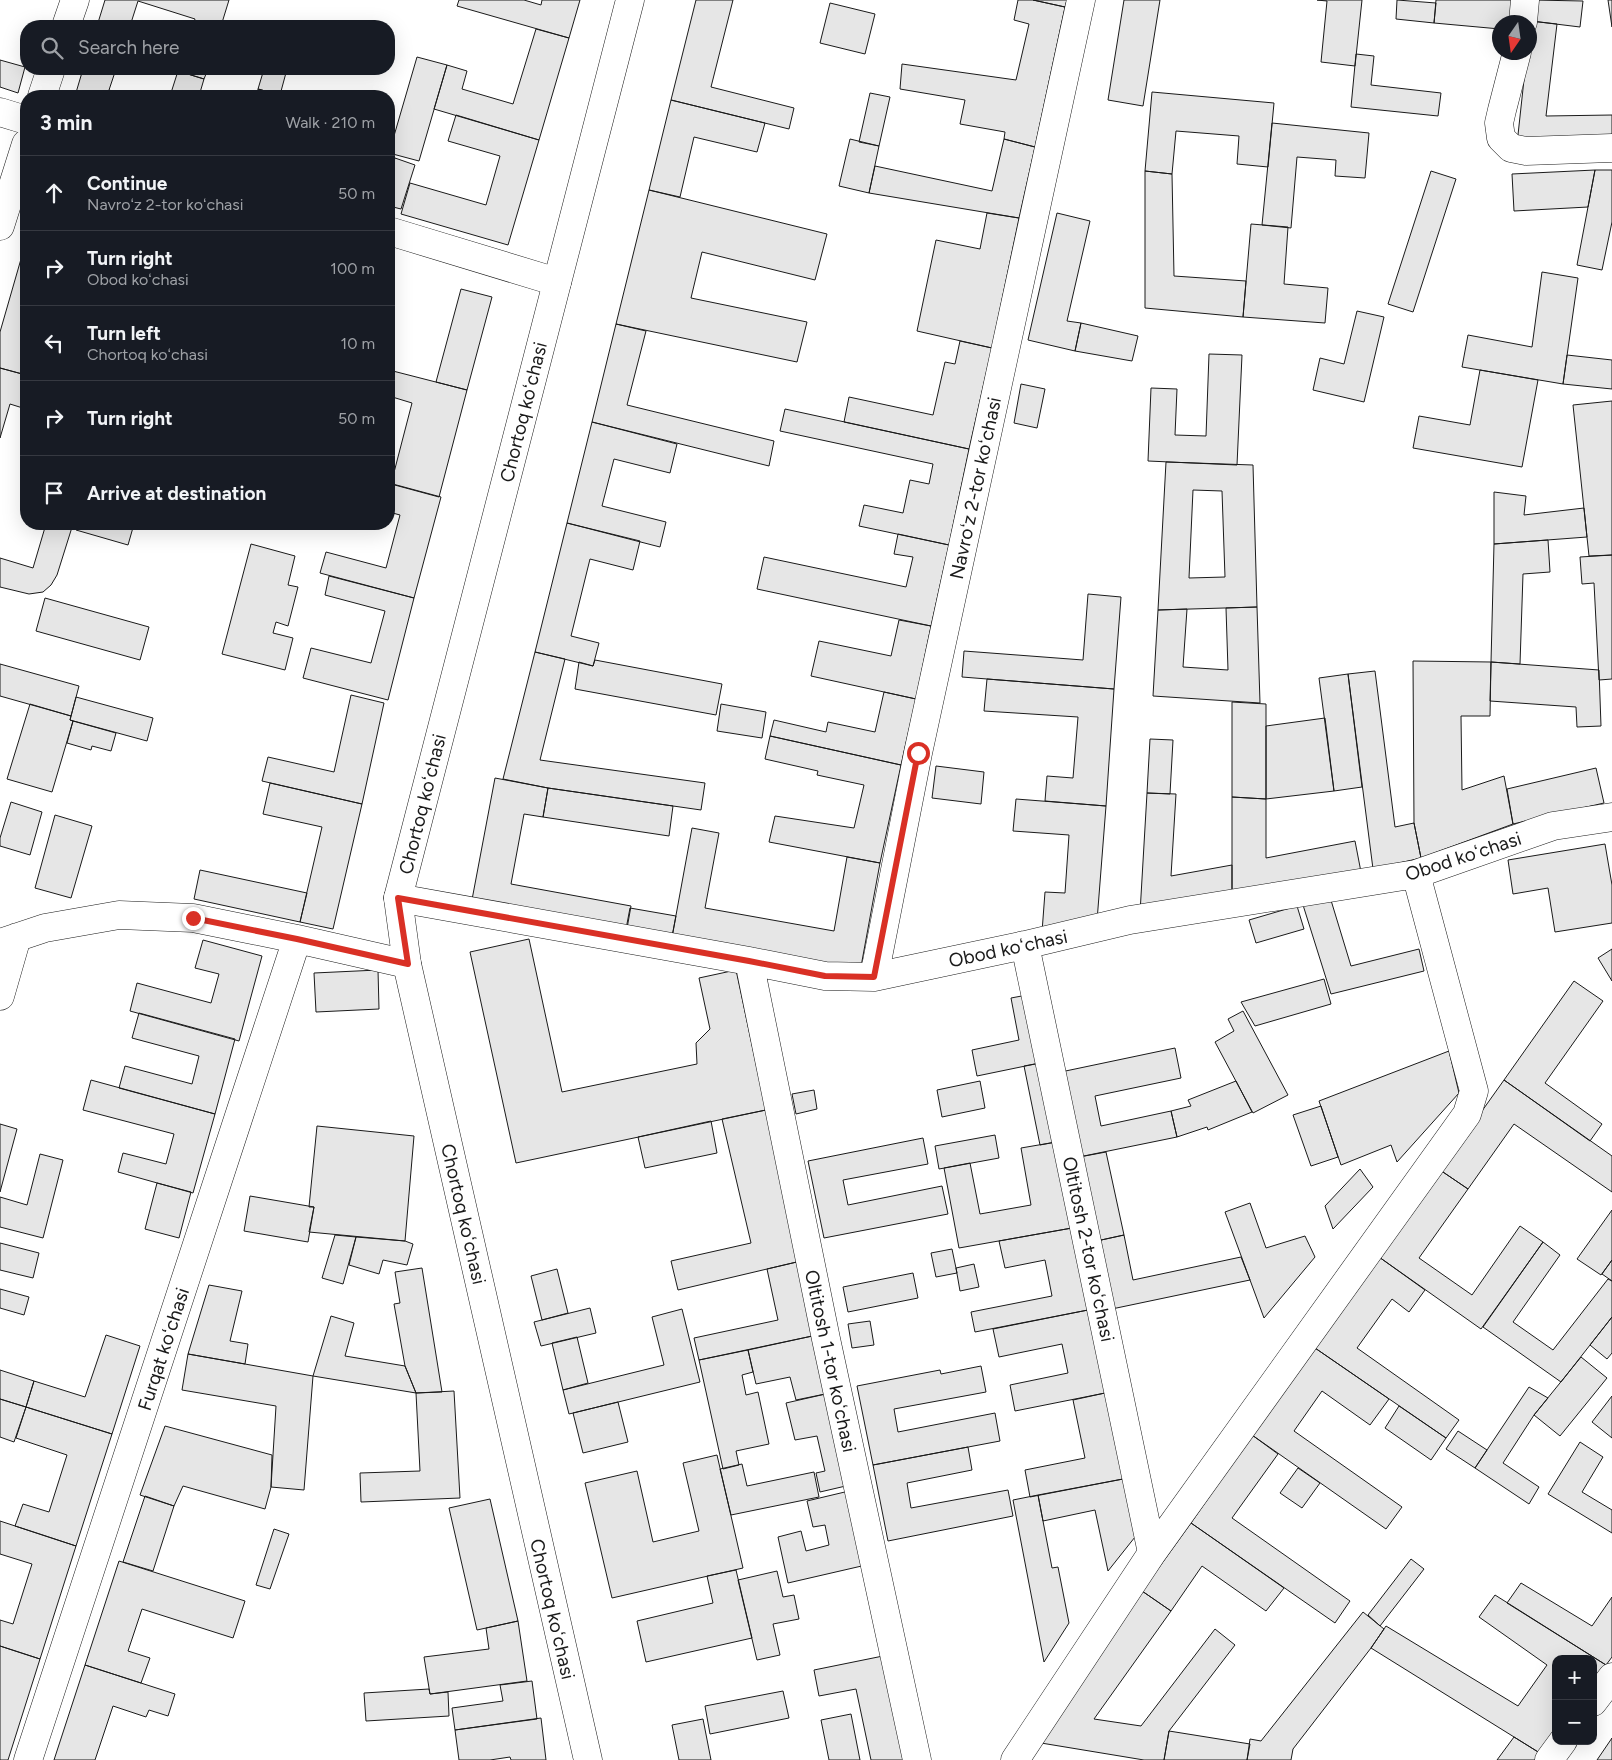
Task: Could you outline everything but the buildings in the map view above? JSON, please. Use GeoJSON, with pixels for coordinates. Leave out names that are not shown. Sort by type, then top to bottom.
{"type":"FeatureCollection","features":[{"type":"Feature","properties":{"kind":"street"},"geometry":{"type":"LineString","coordinates":[[68,20],[74,0]]}},
{"type":"Feature","properties":{"kind":"street","name":"Chortoq koʻchasi"},"geometry":{"type":"LineString","coordinates":[[588,1760],[408,964],[398,898],[630,0]]}},
{"type":"Feature","properties":{"kind":"street","name":"Navroʻz 2-tor koʻchasi"},"geometry":{"type":"LineString","coordinates":[[874,977],[920,743],[1081,0]]}},
{"type":"Feature","properties":{"kind":"street"},"geometry":{"type":"LineString","coordinates":[[1524,15],[1525,0]]}},
{"type":"Feature","properties":{"kind":"street"},"geometry":{"type":"LineString","coordinates":[[1515,60],[1499,123],[1501,138],[1511,148],[1526,151],[1612,148]]}},
{"type":"Feature","properties":{"kind":"street"},"geometry":{"type":"LineString","coordinates":[[44,90],[49,75]]}},
{"type":"Feature","properties":{"kind":"street"},"geometry":{"type":"LineString","coordinates":[[0,112],[20,118]]}},
{"type":"Feature","properties":{"kind":"street"},"geometry":{"type":"LineString","coordinates":[[0,226],[20,163]]}},
{"type":"Feature","properties":{"kind":"street"},"geometry":{"type":"LineString","coordinates":[[395,233],[557,282]]}},
{"type":"Feature","properties":{"kind":"street","name":"Obod koʻchasi"},"geometry":{"type":"LineString","coordinates":[[398,898],[825,976],[874,977],[1026,945],[1130,920],[1416,874],[1553,826],[1612,817]]}},
{"type":"Feature","properties":{"kind":"street"},"geometry":{"type":"LineString","coordinates":[[1015,1760],[1152,1553],[1467,1114],[1474,1092],[1416,874]]}},
{"type":"Feature","properties":{"kind":"street"},"geometry":{"type":"LineString","coordinates":[[0,996],[9,940],[45,928],[119,915],[193,918],[408,964]]}},
{"type":"Feature","properties":{"kind":"street","name":"Furqat koʻchasi"},"geometry":{"type":"LineString","coordinates":[[28,1760],[297,939]]}},
{"type":"Feature","properties":{"kind":"street","name":"Oltitosh 2-tor koʻchasi"},"geometry":{"type":"LineString","coordinates":[[1026,945],[1152,1553]]}},
{"type":"Feature","properties":{"kind":"street","name":"Oltitosh 1-tor koʻchasi"},"geometry":{"type":"LineString","coordinates":[[749,961],[826,1339],[916,1760]]}},
{"type":"Feature","properties":{"kind":"street"},"geometry":{"type":"LineString","coordinates":[[1595,1700],[1612,1677]]}},
{"type":"Feature","properties":{"kind":"street"},"geometry":{"type":"LineString","coordinates":[[1549,1760],[1560,1745]]}},
{"type":"Feature","properties":{"kind":"route"},"geometry":{"type":"LineString","coordinates":[[193,918],[408,964],[398,898],[825,976],[874,977],[918,753]]}}]}
